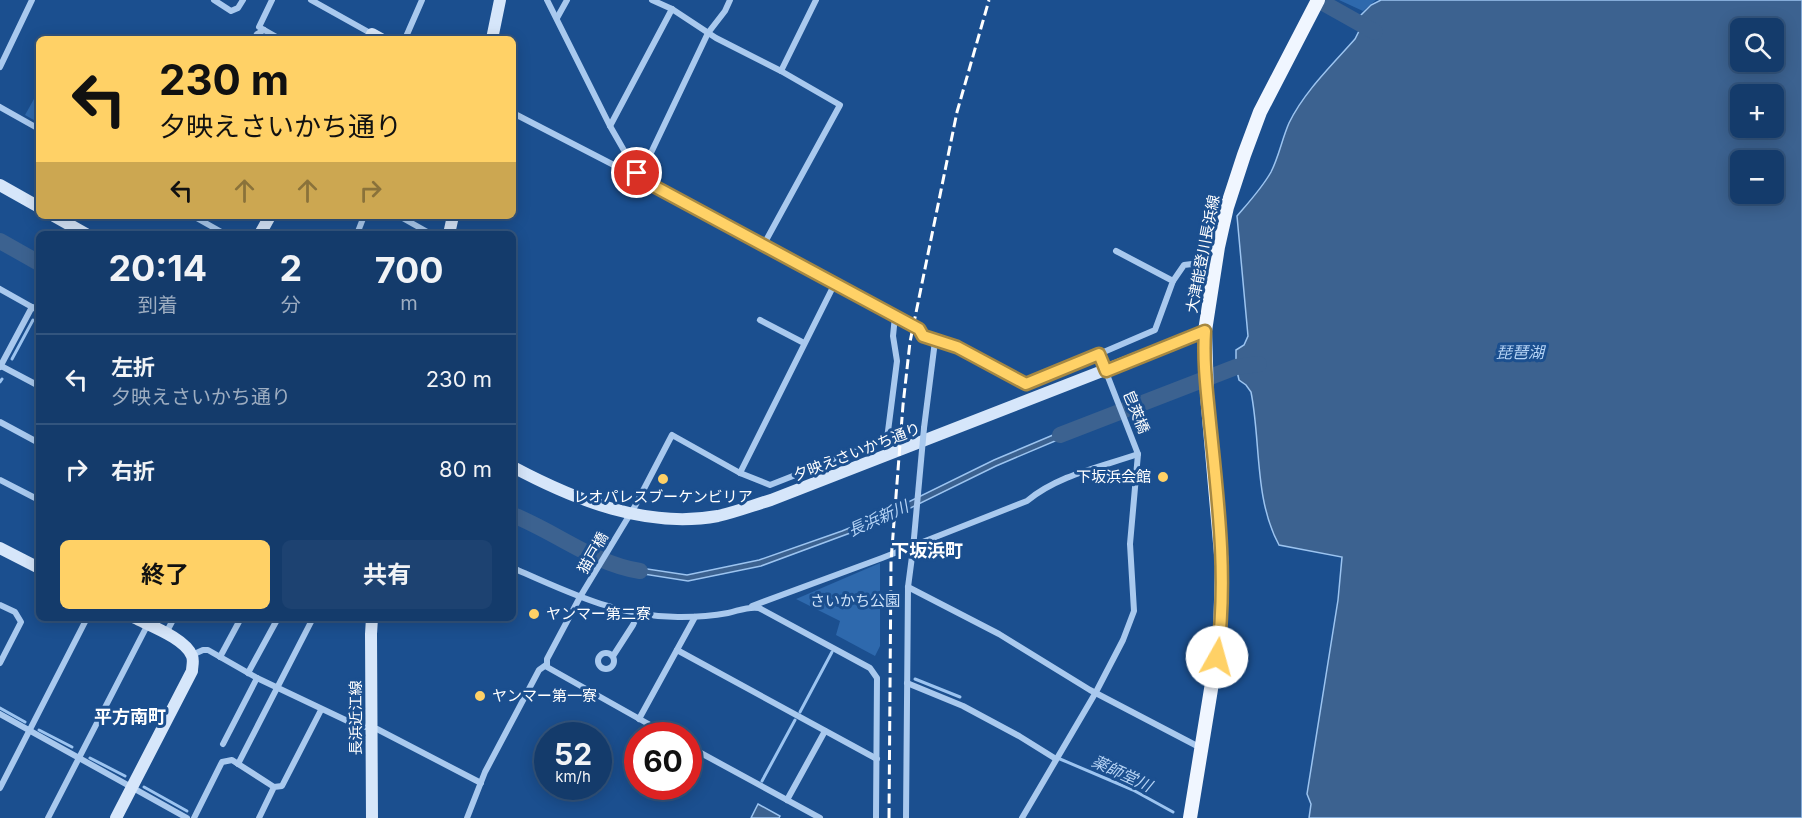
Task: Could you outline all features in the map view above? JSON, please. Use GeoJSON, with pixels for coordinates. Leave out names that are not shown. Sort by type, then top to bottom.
{"type":"FeatureCollection","features":[{"type":"Feature","properties":{"kind":"main road","name":"大津能登川長浜線"},"geometry":{"type":"LineString","coordinates":[[1190,818],[1220,634],[1222,566],[1205,338],[1214,274],[1227,207],[1260,112],[1317,2]]}},
{"type":"Feature","properties":{"kind":"street"},"geometry":{"type":"LineString","coordinates":[[0,67],[33,0]]}},
{"type":"Feature","properties":{"kind":"street"},"geometry":{"type":"LineString","coordinates":[[214,0],[231,11],[238,8],[243,0]]}},
{"type":"Feature","properties":{"kind":"street"},"geometry":{"type":"LineString","coordinates":[[272,0],[259,27],[275,36]]}},
{"type":"Feature","properties":{"kind":"street"},"geometry":{"type":"LineString","coordinates":[[311,0],[372,36]]}},
{"type":"Feature","properties":{"kind":"street"},"geometry":{"type":"LineString","coordinates":[[406,36],[422,0]]}},
{"type":"Feature","properties":{"kind":"street"},"geometry":{"type":"LineString","coordinates":[[493,36],[500,0]]}},
{"type":"Feature","properties":{"kind":"street"},"geometry":{"type":"LineString","coordinates":[[547,0],[638,178]]}},
{"type":"Feature","properties":{"kind":"street"},"geometry":{"type":"LineString","coordinates":[[557,18],[567,0]]}},
{"type":"Feature","properties":{"kind":"street"},"geometry":{"type":"LineString","coordinates":[[652,0],[672,9],[708,33],[840,105],[764,244]]}},
{"type":"Feature","properties":{"kind":"street"},"geometry":{"type":"LineString","coordinates":[[638,178],[708,33],[725,11],[730,0]]}},
{"type":"Feature","properties":{"kind":"street"},"geometry":{"type":"LineString","coordinates":[[781,71],[816,0]]}},
{"type":"Feature","properties":{"kind":"street"},"geometry":{"type":"LineString","coordinates":[[610,126],[672,9]]}},
{"type":"Feature","properties":{"kind":"street"},"geometry":{"type":"LineString","coordinates":[[256,36],[264,30]]}},
{"type":"Feature","properties":{"kind":"street"},"geometry":{"type":"LineString","coordinates":[[0,107],[36,127]]}},
{"type":"Feature","properties":{"kind":"street"},"geometry":{"type":"LineString","coordinates":[[516,115],[836,283],[919,329],[923,336],[957,347],[1026,384],[1155,330],[1173,281],[1184,265],[1191,264],[1214,274]]}},
{"type":"Feature","properties":{"kind":"street"},"geometry":{"type":"LineString","coordinates":[[0,185],[36,205]]}},
{"type":"Feature","properties":{"kind":"street"},"geometry":{"type":"LineString","coordinates":[[60,219],[82,231]]}},
{"type":"Feature","properties":{"kind":"street"},"geometry":{"type":"LineString","coordinates":[[199,219],[220,231]]}},
{"type":"Feature","properties":{"kind":"street"},"geometry":{"type":"LineString","coordinates":[[404,219],[426,231]]}},
{"type":"Feature","properties":{"kind":"street"},"geometry":{"type":"LineString","coordinates":[[1116,251],[1173,281]]}},
{"type":"Feature","properties":{"kind":"street"},"geometry":{"type":"LineString","coordinates":[[836,283],[740,472],[770,485],[887,439],[897,361],[893,336],[895,316]]}},
{"type":"Feature","properties":{"kind":"street"},"geometry":{"type":"LineString","coordinates":[[0,289],[36,309]]}},
{"type":"Feature","properties":{"kind":"street"},"geometry":{"type":"LineString","coordinates":[[32,307],[0,366],[36,384]]}},
{"type":"Feature","properties":{"kind":"street"},"geometry":{"type":"LineString","coordinates":[[760,320],[804,343]]}},
{"type":"Feature","properties":{"kind":"street","name":"夕映えさいかち通り"},"geometry":{"type":"LineString","coordinates":[[516,468],[573,495],[630,515],[670,519],[718,516],[771,500],[1106,371],[1205,338]]}},
{"type":"Feature","properties":{"kind":"street"},"geometry":{"type":"LineString","coordinates":[[906,818],[908,587],[935,341]]}},
{"type":"Feature","properties":{"kind":"street","name":"皀莢橋"},"geometry":{"type":"LineString","coordinates":[[1099,354],[1138,451]]}},
{"type":"Feature","properties":{"kind":"street"},"geometry":{"type":"LineString","coordinates":[[0,422],[36,441]]}},
{"type":"Feature","properties":{"kind":"street","name":"猫戸橋"},"geometry":{"type":"LineString","coordinates":[[467,818],[484,772],[539,670],[546,665],[547,659],[582,594],[630,515],[672,435],[740,472]]}},
{"type":"Feature","properties":{"kind":"street"},"geometry":{"type":"LineString","coordinates":[[516,569],[582,594],[609,608],[638,614],[695,617],[720,614],[748,608],[882,558],[1027,501],[1042,489],[1066,478],[1138,451],[1130,544],[1134,611],[1124,640],[1096,692],[1022,818]]}},
{"type":"Feature","properties":{"kind":"street"},"geometry":{"type":"LineString","coordinates":[[0,480],[36,498]]}},
{"type":"Feature","properties":{"kind":"street"},"geometry":{"type":"LineString","coordinates":[[0,548],[36,566]]}},
{"type":"Feature","properties":{"kind":"street"},"geometry":{"type":"LineString","coordinates":[[908,587],[999,634],[1054,670],[1201,748]]}},
{"type":"Feature","properties":{"kind":"street"},"geometry":{"type":"LineString","coordinates":[[0,605],[15,612],[21,622],[0,663]]}},
{"type":"Feature","properties":{"kind":"street"},"geometry":{"type":"LineString","coordinates":[[748,608],[762,609],[873,671],[877,678],[876,818]]}},
{"type":"Feature","properties":{"kind":"street"},"geometry":{"type":"LineString","coordinates":[[613,656],[638,614]]}},
{"type":"Feature","properties":{"kind":"street"},"geometry":{"type":"LineString","coordinates":[[639,719],[695,617]]}},
{"type":"Feature","properties":{"kind":"street"},"geometry":{"type":"LineString","coordinates":[[0,788],[85,621]]}},
{"type":"Feature","properties":{"kind":"street"},"geometry":{"type":"LineString","coordinates":[[116,818],[192,671],[192,655],[185,646],[142,621]]}},
{"type":"Feature","properties":{"kind":"street"},"geometry":{"type":"LineString","coordinates":[[166,634],[172,621]]}},
{"type":"Feature","properties":{"kind":"street"},"geometry":{"type":"LineString","coordinates":[[220,657],[239,621]]}},
{"type":"Feature","properties":{"kind":"street"},"geometry":{"type":"LineString","coordinates":[[248,673],[276,621]]}},
{"type":"Feature","properties":{"kind":"street"},"geometry":{"type":"LineString","coordinates":[[238,764],[311,621]]}},
{"type":"Feature","properties":{"kind":"street","name":"長浜近江線"},"geometry":{"type":"LineString","coordinates":[[372,621],[372,818]]}},
{"type":"Feature","properties":{"kind":"street"},"geometry":{"type":"LineString","coordinates":[[48,818],[148,624]]}},
{"type":"Feature","properties":{"kind":"street"},"geometry":{"type":"LineString","coordinates":[[192,655],[208,650],[321,710],[356,725],[377,729],[481,783]]}},
{"type":"Feature","properties":{"kind":"street"},"geometry":{"type":"LineString","coordinates":[[677,650],[876,759]]}},
{"type":"Feature","properties":{"kind":"street"},"geometry":{"type":"LineString","coordinates":[[546,665],[550,670],[644,722]]}},
{"type":"Feature","properties":{"kind":"street"},"geometry":{"type":"LineString","coordinates":[[223,744],[257,678]]}},
{"type":"Feature","properties":{"kind":"street"},"geometry":{"type":"LineString","coordinates":[[907,683],[963,706],[1056,759]]}},
{"type":"Feature","properties":{"kind":"street"},"geometry":{"type":"LineString","coordinates":[[194,818],[222,762],[232,760],[274,787],[282,786],[321,710]]}},
{"type":"Feature","properties":{"kind":"street"},"geometry":{"type":"LineString","coordinates":[[0,714],[31,729],[187,818]]}},
{"type":"Feature","properties":{"kind":"street"},"geometry":{"type":"LineString","coordinates":[[787,800],[825,731]]}},
{"type":"Feature","properties":{"kind":"street"},"geometry":{"type":"LineString","coordinates":[[702,754],[820,818]]}},
{"type":"Feature","properties":{"kind":"street"},"geometry":{"type":"LineString","coordinates":[[258,818],[274,787]]}},
{"type":"Feature","properties":{"kind":"green space"},"geometry":{"type":"Polygon","coordinates":[[[1339,0],[1376,0],[1363,11],[1339,0]]]}},
{"type":"Feature","properties":{"kind":"green space"},"geometry":{"type":"Polygon","coordinates":[[[36,95],[36,121],[25,115],[36,95]]]}},
{"type":"Feature","properties":{"kind":"green space","name":"さいかち公園"},"geometry":{"type":"Polygon","coordinates":[[[880,563],[880,646],[875,656],[836,635],[840,621],[796,599],[880,563]]]}},
{"type":"Feature","properties":{"kind":"water","name":"琵琶湖"},"geometry":{"type":"Polygon","coordinates":[[[1381,0],[1802,0],[1802,818],[1309,818],[1311,804],[1307,794],[1338,600],[1342,557],[1279,545],[1265,509],[1251,392],[1239,380],[1236,367],[1236,350],[1244,345],[1248,336],[1237,216],[1271,172],[1289,123],[1302,100],[1355,39],[1359,31],[1355,21],[1371,5],[1381,0]]]}},
{"type":"Feature","properties":{"kind":"water"},"geometry":{"type":"Polygon","coordinates":[[[1079,424],[1081,430],[996,466],[888,519],[761,566],[688,581],[618,570],[621,565],[687,575],[759,560],[886,513],[994,460],[1079,424]]]}},
{"type":"Feature","properties":{"kind":"water"},"geometry":{"type":"Polygon","coordinates":[[[758,804],[780,816],[779,818],[751,818],[758,804]]]}},
{"type":"Feature","properties":{"kind":"waterway"},"geometry":{"type":"LineString","coordinates":[[1318,0],[1375,32]]}},
{"type":"Feature","properties":{"kind":"waterway","name":"長浜新川"},"geometry":{"type":"LineString","coordinates":[[0,241],[36,261]]}},
{"type":"Feature","properties":{"kind":"waterway","name":"薬師堂川"},"geometry":{"type":"LineString","coordinates":[[12,359],[33,320]]}},
{"type":"Feature","properties":{"kind":"waterway","name":"長浜新川"},"geometry":{"type":"LineString","coordinates":[[1060,435],[1236,367],[1259,364]]}},
{"type":"Feature","properties":{"kind":"waterway","name":"長浜新川"},"geometry":{"type":"LineString","coordinates":[[516,516],[591,555],[640,571]]}},
{"type":"Feature","properties":{"kind":"waterway"},"geometry":{"type":"LineString","coordinates":[[800,712],[832,652]]}},
{"type":"Feature","properties":{"kind":"waterway","name":"薬師堂川"},"geometry":{"type":"LineString","coordinates":[[915,679],[960,697]]}},
{"type":"Feature","properties":{"kind":"waterway"},"geometry":{"type":"LineString","coordinates":[[0,708],[25,722]]}},
{"type":"Feature","properties":{"kind":"waterway"},"geometry":{"type":"LineString","coordinates":[[762,781],[795,720]]}},
{"type":"Feature","properties":{"kind":"waterway"},"geometry":{"type":"LineString","coordinates":[[39,730],[72,747]]}},
{"type":"Feature","properties":{"kind":"waterway"},"geometry":{"type":"LineString","coordinates":[[90,758],[125,776]]}},
{"type":"Feature","properties":{"kind":"waterway","name":"薬師堂川"},"geometry":{"type":"LineString","coordinates":[[1060,759],[1133,790],[1173,812]]}},
{"type":"Feature","properties":{"kind":"waterway"},"geometry":{"type":"LineString","coordinates":[[144,787],[187,811]]}},
{"type":"Feature","properties":{"kind":"railway"},"geometry":{"type":"LineString","coordinates":[[889,818],[891,561],[910,342],[957,112],[989,0]]}},
{"type":"Feature","properties":{"kind":"place","name":"下坂浜会館"},"geometry":{"type":"Point","coordinates":[1163,477]}},
{"type":"Feature","properties":{"kind":"place","name":"レオパレスブーケンビリア"},"geometry":{"type":"Point","coordinates":[663,479]}},
{"type":"Feature","properties":{"kind":"place","name":"ヤンマー第二寮"},"geometry":{"type":"Point","coordinates":[534,614]}},
{"type":"Feature","properties":{"kind":"place","name":"ヤンマー第一寮"},"geometry":{"type":"Point","coordinates":[480,696]}},
{"type":"Feature","properties":{"kind":"district","name":"下坂浜町"},"geometry":{"type":"Point","coordinates":[927,551]}},
{"type":"Feature","properties":{"kind":"district","name":"平方南町"},"geometry":{"type":"Point","coordinates":[130,717]}},
{"type":"Feature","properties":{"kind":"route"},"geometry":{"type":"LineString","coordinates":[[637,173],[637,177],[919,329],[923,336],[957,347],[1026,384],[1099,354],[1106,371],[1205,331],[1207,395],[1222,566],[1217,657]]}}]}
